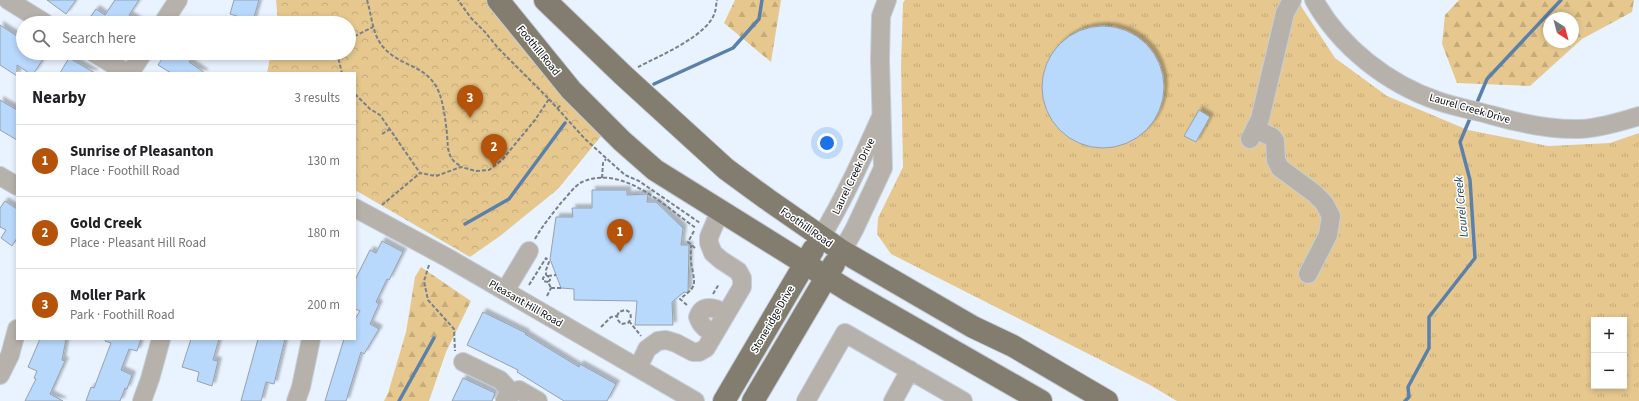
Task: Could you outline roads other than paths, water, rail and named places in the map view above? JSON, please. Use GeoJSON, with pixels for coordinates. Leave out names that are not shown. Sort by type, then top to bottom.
{"type":"FeatureCollection","features":[{"type":"Feature","properties":{"kind":"main road","name":"Foothill Road"},"geometry":{"type":"LineString","coordinates":[[498,0],[571,90],[622,141],[716,220],[805,263],[1041,401]]}},
{"type":"Feature","properties":{"kind":"main road","name":"Foothill Road"},"geometry":{"type":"LineString","coordinates":[[545,0],[726,169],[820,237],[973,327],[1013,346],[1107,401]]}},
{"type":"Feature","properties":{"kind":"main road","name":"Stoneridge Drive"},"geometry":{"type":"LineString","coordinates":[[724,401],[820,237]]}},
{"type":"Feature","properties":{"kind":"main road"},"geometry":{"type":"LineString","coordinates":[[753,401],[842,251]]}},
{"type":"Feature","properties":{"kind":"street"},"geometry":{"type":"LineString","coordinates":[[8,0],[34,16]]}},
{"type":"Feature","properties":{"kind":"street"},"geometry":{"type":"LineString","coordinates":[[168,16],[178,0]]}},
{"type":"Feature","properties":{"kind":"street","name":"Laurel Creek Drive"},"geometry":{"type":"LineString","coordinates":[[842,251],[854,230],[883,168],[880,58],[881,16],[887,0]]}},
{"type":"Feature","properties":{"kind":"street"},"geometry":{"type":"LineString","coordinates":[[1292,0],[1286,13],[1260,119],[1252,134],[1272,137],[1274,141],[1276,160],[1280,168],[1314,193],[1324,203],[1331,216],[1328,235],[1308,274]]}},
{"type":"Feature","properties":{"kind":"street","name":"Laurel Creek Drive"},"geometry":{"type":"LineString","coordinates":[[1314,0],[1324,18],[1347,45],[1380,71],[1405,86],[1438,101],[1512,121],[1555,128],[1581,129],[1611,124],[1639,116]]}},
{"type":"Feature","properties":{"kind":"street"},"geometry":{"type":"LineString","coordinates":[[106,60],[125,72]]}},
{"type":"Feature","properties":{"kind":"street"},"geometry":{"type":"LineString","coordinates":[[131,72],[138,60]]}},
{"type":"Feature","properties":{"kind":"street","name":"Laurel Creek Drive"},"geometry":{"type":"LineString","coordinates":[[820,237],[834,216],[855,175],[882,114]]}},
{"type":"Feature","properties":{"kind":"street"},"geometry":{"type":"LineString","coordinates":[[0,176],[16,185]]}},
{"type":"Feature","properties":{"kind":"street","name":"Pleasant Hill Road"},"geometry":{"type":"LineString","coordinates":[[360,214],[435,251],[695,401]]}},
{"type":"Feature","properties":{"kind":"street"},"geometry":{"type":"LineString","coordinates":[[638,368],[647,349],[658,341],[666,340],[676,343],[694,352],[699,352],[706,348],[742,287],[742,278],[738,271],[720,260],[713,253],[709,243],[709,237],[716,220]]}},
{"type":"Feature","properties":{"kind":"street"},"geometry":{"type":"LineString","coordinates":[[505,291],[529,251]]}},
{"type":"Feature","properties":{"kind":"street"},"geometry":{"type":"LineString","coordinates":[[0,375],[5,352],[16,331]]}},
{"type":"Feature","properties":{"kind":"street"},"geometry":{"type":"LineString","coordinates":[[806,401],[845,333],[962,401]]}},
{"type":"Feature","properties":{"kind":"street"},"geometry":{"type":"LineString","coordinates":[[142,401],[161,340]]}},
{"type":"Feature","properties":{"kind":"street"},"geometry":{"type":"LineString","coordinates":[[296,401],[301,387],[311,340]]}},
{"type":"Feature","properties":{"kind":"street"},"geometry":{"type":"LineString","coordinates":[[463,362],[500,380],[512,395],[538,401]]}},
{"type":"Feature","properties":{"kind":"street"},"geometry":{"type":"LineString","coordinates":[[893,401],[910,370]]}},
{"type":"Feature","properties":{"kind":"waterway"},"geometry":{"type":"LineString","coordinates":[[654,84],[733,48],[759,19],[762,0]]}},
{"type":"Feature","properties":{"kind":"waterway","name":"Laurel Creek"},"geometry":{"type":"LineString","coordinates":[[1476,105],[1487,79],[1561,0]]}},
{"type":"Feature","properties":{"kind":"waterway","name":"Laurel Creek"},"geometry":{"type":"LineString","coordinates":[[1405,401],[1409,397],[1408,387],[1429,348],[1429,317],[1475,258],[1470,180],[1460,142],[1471,116]]}},
{"type":"Feature","properties":{"kind":"waterway"},"geometry":{"type":"LineString","coordinates":[[465,224],[509,199],[565,123]]}},
{"type":"Feature","properties":{"kind":"waterway"},"geometry":{"type":"LineString","coordinates":[[399,401],[434,338]]}},
{"type":"Feature","properties":{"kind":"place","name":"Moller Park"},"geometry":{"type":"Point","coordinates":[470,118]}},
{"type":"Feature","properties":{"kind":"place","name":"Gold Creek"},"geometry":{"type":"Point","coordinates":[494,167]}},
{"type":"Feature","properties":{"kind":"place","name":"Sunrise of Pleasanton"},"geometry":{"type":"Point","coordinates":[620,252]}}]}
